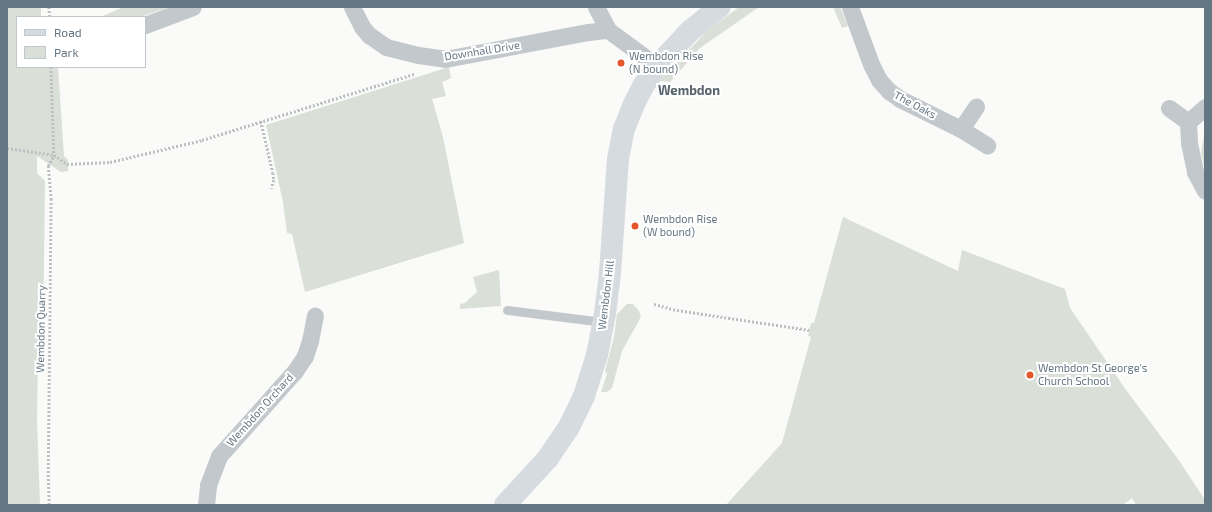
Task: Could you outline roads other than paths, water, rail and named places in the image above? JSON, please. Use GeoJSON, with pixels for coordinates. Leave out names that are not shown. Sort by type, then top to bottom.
{"type":"FeatureCollection","features":[{"type":"Feature","properties":{"kind":"main road","name":"Wembdon Hill"},"geometry":{"type":"LineString","coordinates":[[505,505],[548,458],[569,427],[584,396],[597,355],[610,273],[618,159],[624,128],[643,86],[657,66],[690,31],[720,7]]}},
{"type":"Feature","properties":{"kind":"street"},"geometry":{"type":"LineString","coordinates":[[146,26],[193,7]]}},
{"type":"Feature","properties":{"kind":"street","name":"Downhall Drive"},"geometry":{"type":"LineString","coordinates":[[352,7],[362,27],[369,35],[386,47],[411,54],[445,59],[588,32],[608,30]]}},
{"type":"Feature","properties":{"kind":"street"},"geometry":{"type":"LineString","coordinates":[[596,7],[608,30],[657,66]]}},
{"type":"Feature","properties":{"kind":"street","name":"The Oaks"},"geometry":{"type":"LineString","coordinates":[[850,7],[879,80],[900,100],[961,129],[987,144]]}},
{"type":"Feature","properties":{"kind":"street"},"geometry":{"type":"LineString","coordinates":[[961,129],[976,107]]}},
{"type":"Feature","properties":{"kind":"street"},"geometry":{"type":"LineString","coordinates":[[1188,122],[1205,107]]}},
{"type":"Feature","properties":{"kind":"street"},"geometry":{"type":"LineString","coordinates":[[1169,108],[1188,122]]}},
{"type":"Feature","properties":{"kind":"street"},"geometry":{"type":"LineString","coordinates":[[1188,122],[1189,142],[1195,172],[1205,191]]}},
{"type":"Feature","properties":{"kind":"street","name":"Wembdon Orchard"},"geometry":{"type":"LineString","coordinates":[[206,505],[208,485],[219,456],[295,371],[305,356],[310,341],[315,315]]}},
{"type":"Feature","properties":{"kind":"lane"},"geometry":{"type":"LineString","coordinates":[[507,310],[603,322]]}},
{"type":"Feature","properties":{"kind":"place","name":"Wembdon Rise (N bound)"},"geometry":{"type":"Point","coordinates":[621,63]}},
{"type":"Feature","properties":{"kind":"place","name":"Wembdon Rise (W bound)"},"geometry":{"type":"Point","coordinates":[635,226]}},
{"type":"Feature","properties":{"kind":"place","name":"Wembdon St George's Church School"},"geometry":{"type":"Point","coordinates":[1030,375]}},
{"type":"Feature","properties":{"kind":"district","name":"Wembdon"},"geometry":{"type":"Point","coordinates":[689,90]}}]}
